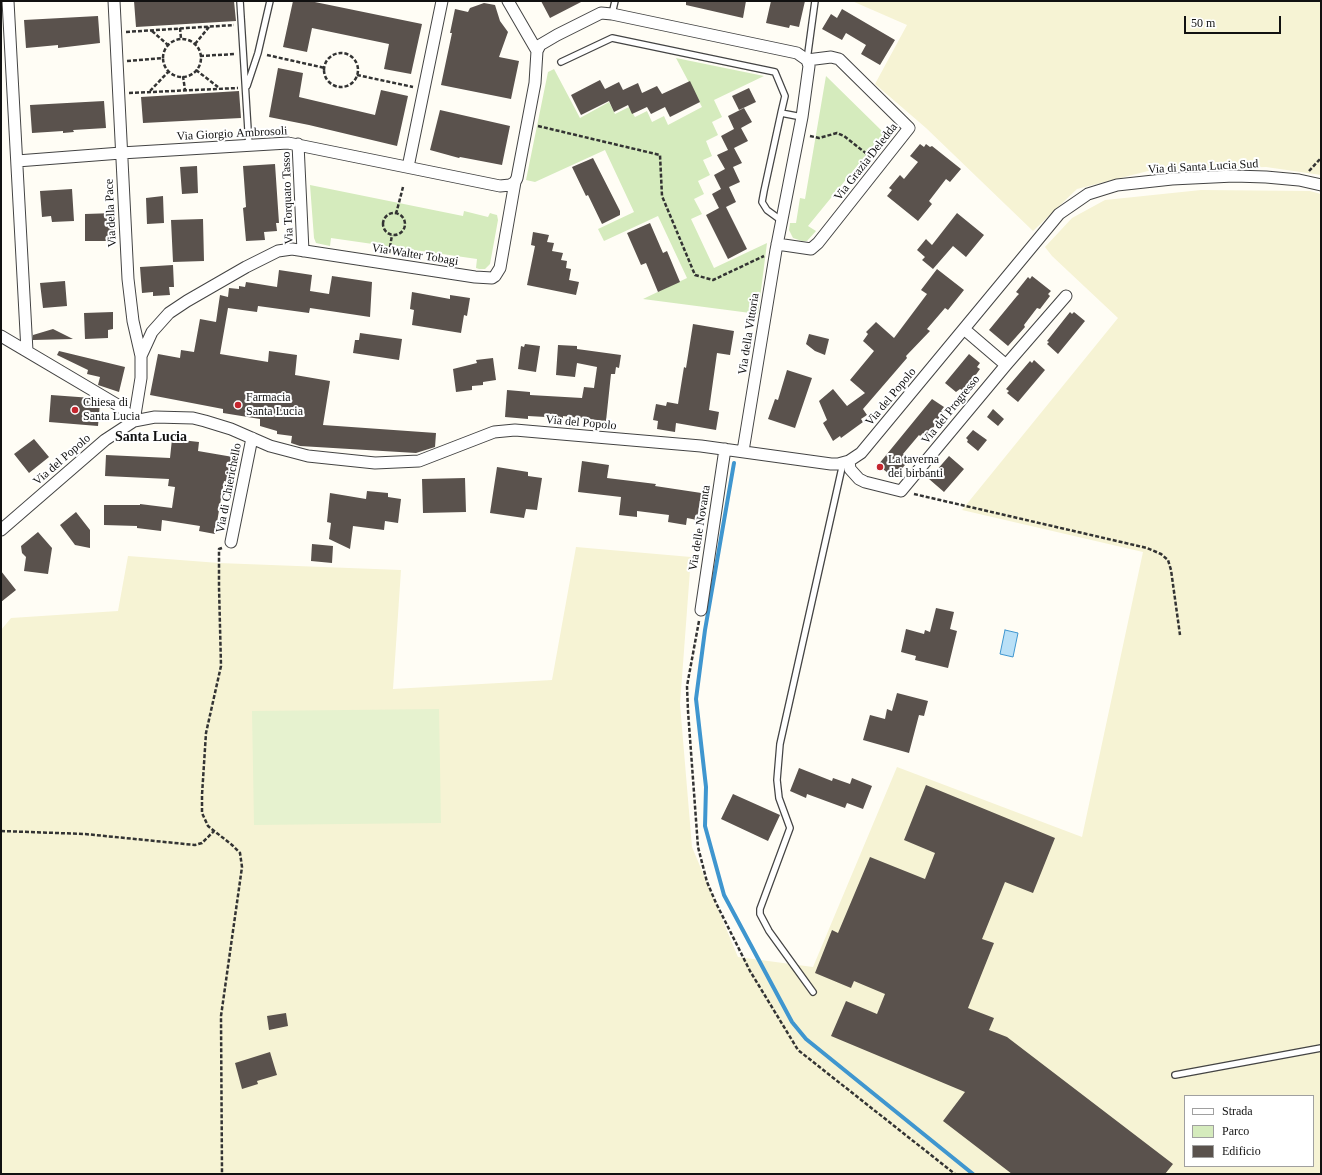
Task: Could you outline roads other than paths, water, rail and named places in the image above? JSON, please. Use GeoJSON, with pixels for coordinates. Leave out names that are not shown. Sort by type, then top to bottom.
{"type":"FeatureCollection","features":[{"type":"Feature","properties":{"kind":"street"},"geometry":{"type":"LineString","coordinates":[[8,1],[27,351]]}},
{"type":"Feature","properties":{"kind":"street","name":"Via della Pace"},"geometry":{"type":"LineString","coordinates":[[114,1],[128,279],[133,321],[141,356],[141,378],[134,421]]}},
{"type":"Feature","properties":{"kind":"street"},"geometry":{"type":"LineString","coordinates":[[408,167],[442,1]]}},
{"type":"Feature","properties":{"kind":"street"},"geometry":{"type":"LineString","coordinates":[[508,1],[536,51],[540,45],[556,35],[601,13],[612,14],[797,54],[807,60]]}},
{"type":"Feature","properties":{"kind":"street","name":"Via Walter Tobagi"},"geometry":{"type":"LineString","coordinates":[[141,356],[152,332],[160,322],[178,306],[246,266],[278,251],[292,249],[475,277],[492,278],[495,276],[500,268],[515,182],[528,124],[535,83],[536,51]]}},
{"type":"Feature","properties":{"kind":"street","name":"Via Grazia Deledda"},"geometry":{"type":"LineString","coordinates":[[776,247],[811,249],[818,243],[910,128],[839,59],[831,57],[807,60]]}},
{"type":"Feature","properties":{"kind":"street","name":"Via della Vittoria"},"geometry":{"type":"LineString","coordinates":[[742,451],[776,247],[802,117],[809,74],[807,60]]}},
{"type":"Feature","properties":{"kind":"street","name":"Via Giorgio Ambrosoli"},"geometry":{"type":"LineString","coordinates":[[17,161],[283,143],[298,144],[500,186],[510,185],[515,182]]}},
{"type":"Feature","properties":{"kind":"street","name":"Via Torquato Tasso"},"geometry":{"type":"LineString","coordinates":[[298,144],[303,251]]}},
{"type":"Feature","properties":{"kind":"street","name":"Via di Santa Lucia Sud"},"geometry":{"type":"LineString","coordinates":[[1088,194],[1118,185],[1172,179],[1234,176],[1299,180],[1321,185]]}},
{"type":"Feature","properties":{"kind":"street","name":"Via del Popolo"},"geometry":{"type":"LineString","coordinates":[[1,530],[106,440],[134,421],[155,416],[194,418],[219,424],[270,446],[308,456],[375,463],[419,461],[494,432],[515,430],[725,449],[830,464],[846,462],[861,453],[1059,214],[1088,194]]}},
{"type":"Feature","properties":{"kind":"street","name":"Via del Progresso"},"geometry":{"type":"LineString","coordinates":[[846,462],[850,470],[859,479],[865,482],[901,491],[1006,365],[1066,296]]}},
{"type":"Feature","properties":{"kind":"street"},"geometry":{"type":"LineString","coordinates":[[964,329],[1006,365]]}},
{"type":"Feature","properties":{"kind":"street"},"geometry":{"type":"LineString","coordinates":[[1,336],[121,407],[134,421]]}},
{"type":"Feature","properties":{"kind":"street","name":"Via di Chierichello"},"geometry":{"type":"LineString","coordinates":[[231,542],[252,438]]}},
{"type":"Feature","properties":{"kind":"street","name":"Via delle Novanta"},"geometry":{"type":"LineString","coordinates":[[700,610],[725,449]]}},
{"type":"Feature","properties":{"kind":"lane"},"geometry":{"type":"LineString","coordinates":[[240,1],[249,146]]}},
{"type":"Feature","properties":{"kind":"lane"},"geometry":{"type":"LineString","coordinates":[[246,88],[258,53],[270,1]]}},
{"type":"Feature","properties":{"kind":"lane"},"geometry":{"type":"LineString","coordinates":[[612,14],[615,1]]}},
{"type":"Feature","properties":{"kind":"lane"},"geometry":{"type":"LineString","coordinates":[[807,60],[816,1]]}},
{"type":"Feature","properties":{"kind":"lane"},"geometry":{"type":"LineString","coordinates":[[561,62],[612,38],[775,72],[785,96],[762,202],[767,210],[782,221]]}},
{"type":"Feature","properties":{"kind":"lane"},"geometry":{"type":"LineString","coordinates":[[781,113],[802,117]]}},
{"type":"Feature","properties":{"kind":"lane"},"geometry":{"type":"LineString","coordinates":[[813,992],[769,931],[760,914],[760,909],[790,828],[779,798],[777,780],[780,744],[846,462]]}},
{"type":"Feature","properties":{"kind":"lane"},"geometry":{"type":"LineString","coordinates":[[1175,1075],[1321,1048]]}},
{"type":"Feature","properties":{"kind":"water"},"geometry":{"type":"Polygon","coordinates":[[[1005,630],[1018,633],[1013,657],[1000,654],[1005,630]]]}},
{"type":"Feature","properties":{"kind":"waterway"},"geometry":{"type":"LineString","coordinates":[[734,463],[705,630],[696,699],[706,787],[705,826],[724,895],[792,1022],[806,1039],[973,1174]]}},
{"type":"Feature","properties":{"kind":"place","name":"Farmacia Santa Lucia"},"geometry":{"type":"Point","coordinates":[238,405]}},
{"type":"Feature","properties":{"kind":"place","name":"Chiesa di Santa Lucia"},"geometry":{"type":"Point","coordinates":[75,410]}},
{"type":"Feature","properties":{"kind":"place","name":"La taverna dei birbanti"},"geometry":{"type":"Point","coordinates":[880,467]}},
{"type":"Feature","properties":{"kind":"district","name":"Santa Lucia"},"geometry":{"type":"Point","coordinates":[151,437]}}]}
